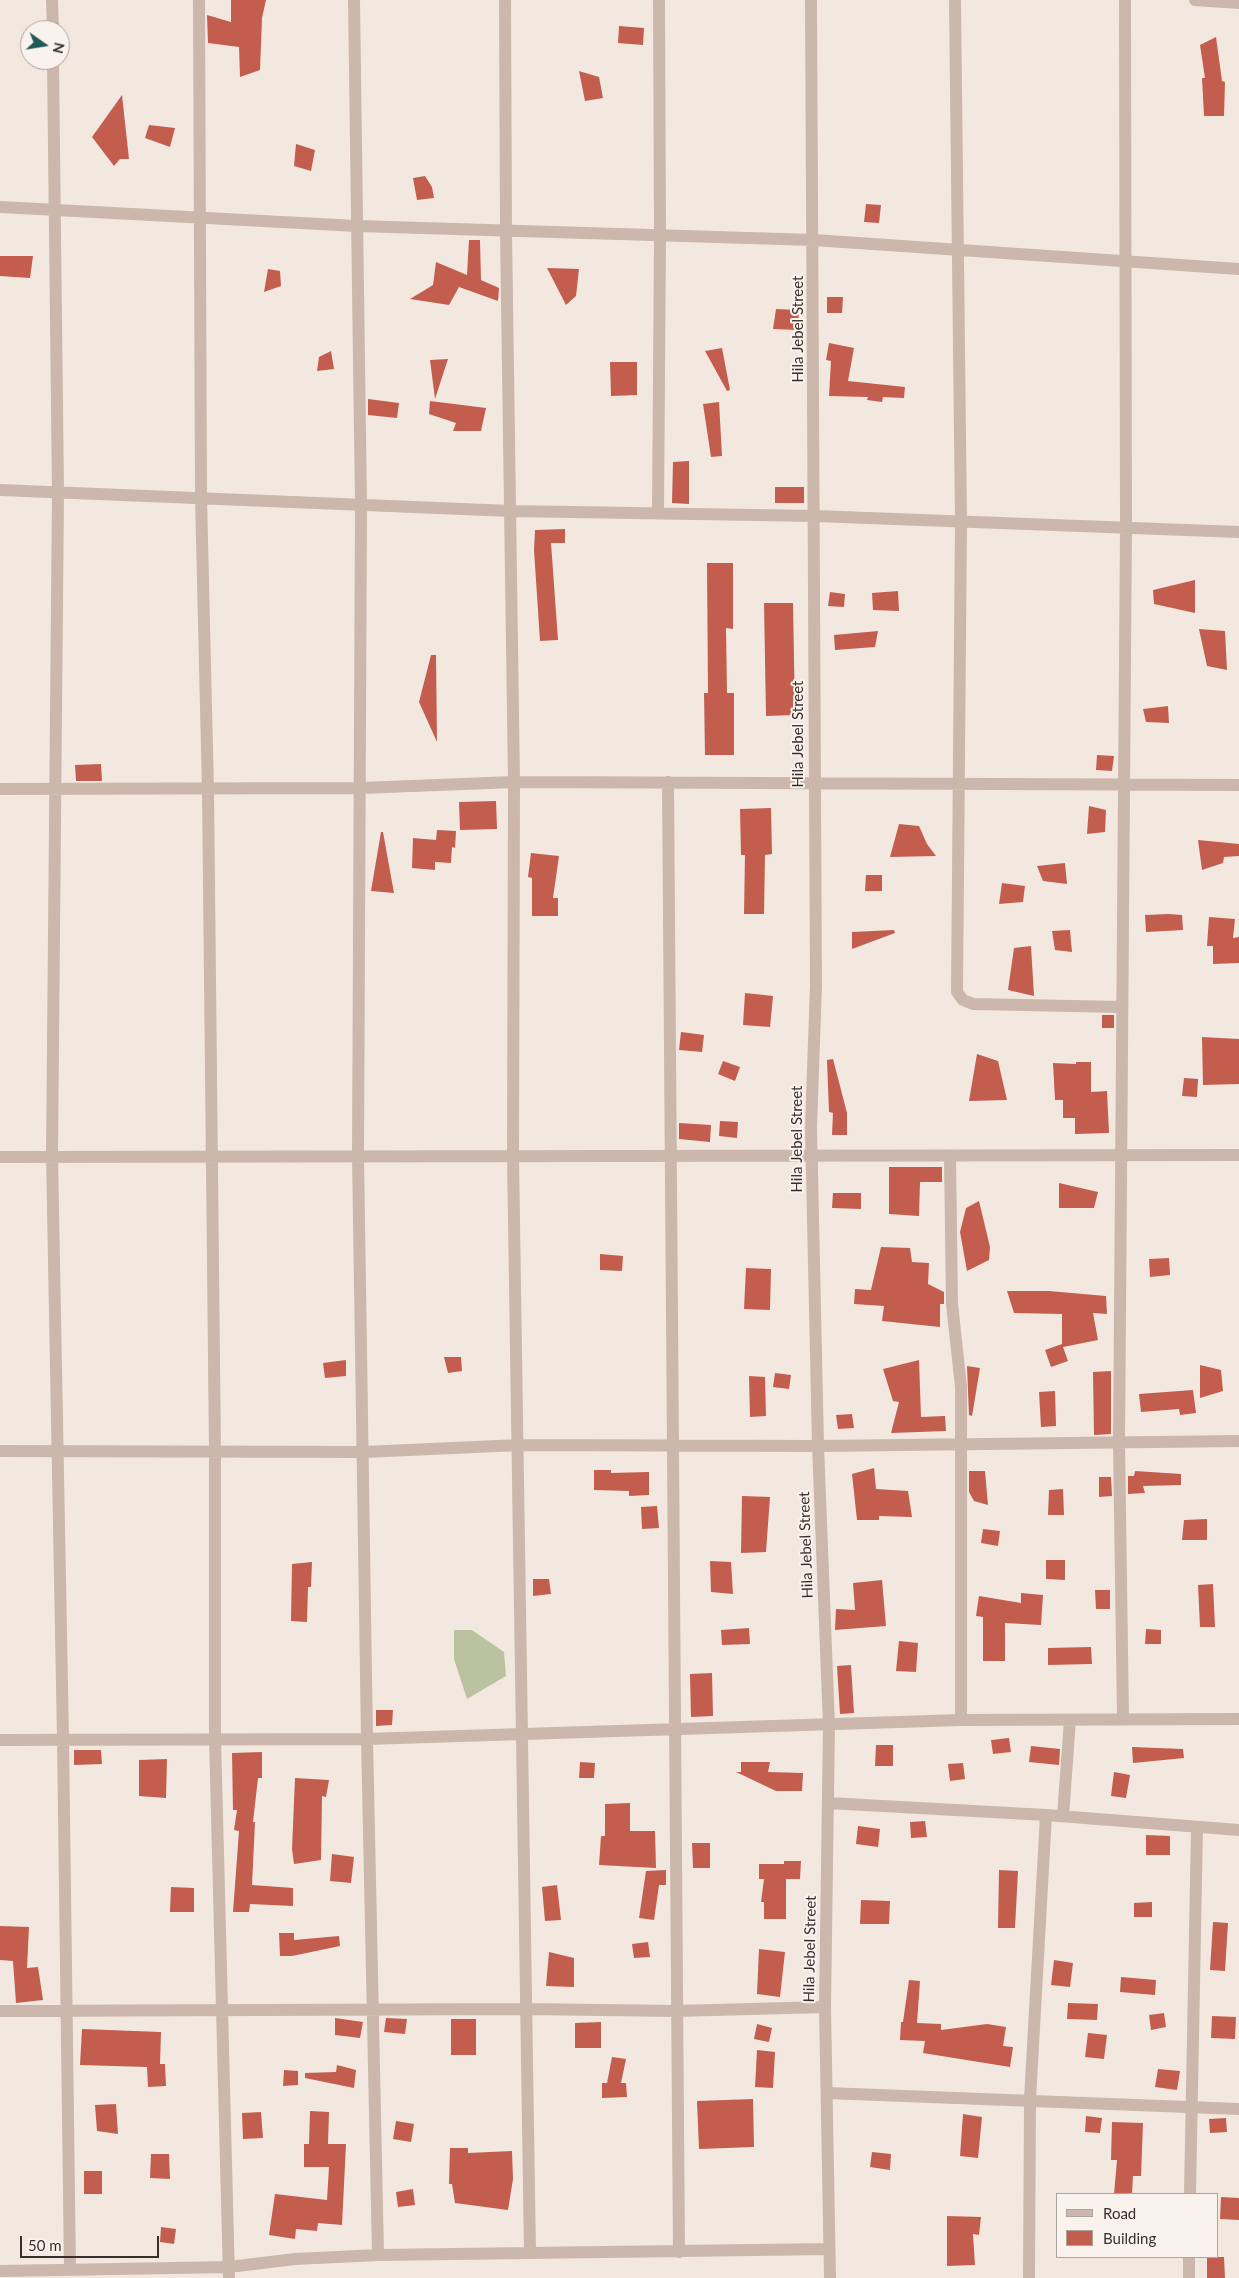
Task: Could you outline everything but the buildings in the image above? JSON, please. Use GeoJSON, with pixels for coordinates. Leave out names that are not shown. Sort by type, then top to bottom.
{"type":"FeatureCollection","features":[{"type":"Feature","properties":{"kind":"street"},"geometry":{"type":"LineString","coordinates":[[52,0],[53,20]]}},
{"type":"Feature","properties":{"kind":"street"},"geometry":{"type":"LineString","coordinates":[[200,0],[201,498],[208,790],[216,1453],[215,1738],[229,2272]]}},
{"type":"Feature","properties":{"kind":"street"},"geometry":{"type":"LineString","coordinates":[[354,0],[361,504],[358,1156],[367,1739],[378,2255]]}},
{"type":"Feature","properties":{"kind":"street"},"geometry":{"type":"LineString","coordinates":[[505,0],[506,231],[512,510],[514,782],[513,1157],[519,1445],[530,2253]]}},
{"type":"Feature","properties":{"kind":"street"},"geometry":{"type":"LineString","coordinates":[[658,514],[659,0]]}},
{"type":"Feature","properties":{"kind":"street","name":"Hila Jebel Street"},"geometry":{"type":"LineString","coordinates":[[811,0],[814,240],[816,986],[811,1128],[818,1446],[829,1725],[825,2007],[830,2278]]}},
{"type":"Feature","properties":{"kind":"street"},"geometry":{"type":"LineString","coordinates":[[955,0],[961,521],[957,992],[963,1000],[973,1004],[1122,1007]]}},
{"type":"Feature","properties":{"kind":"street"},"geometry":{"type":"LineString","coordinates":[[1123,1718],[1119,1442],[1126,528],[1125,0]]}},
{"type":"Feature","properties":{"kind":"street"},"geometry":{"type":"LineString","coordinates":[[1194,0],[1239,3]]}},
{"type":"Feature","properties":{"kind":"street"},"geometry":{"type":"LineString","coordinates":[[53,70],[58,492],[52,1155],[63,1738],[70,2270]]}},
{"type":"Feature","properties":{"kind":"street"},"geometry":{"type":"LineString","coordinates":[[0,207],[357,226],[814,240],[1239,269]]}},
{"type":"Feature","properties":{"kind":"street"},"geometry":{"type":"LineString","coordinates":[[0,490],[512,510],[815,516],[1239,532]]}},
{"type":"Feature","properties":{"kind":"street"},"geometry":{"type":"LineString","coordinates":[[0,789],[208,790],[361,788],[514,782],[668,782],[814,785],[1239,785]]}},
{"type":"Feature","properties":{"kind":"street"},"geometry":{"type":"LineString","coordinates":[[668,782],[679,2252]]}},
{"type":"Feature","properties":{"kind":"street"},"geometry":{"type":"LineString","coordinates":[[0,1157],[52,1155],[212,1157],[1239,1155]]}},
{"type":"Feature","properties":{"kind":"street"},"geometry":{"type":"LineString","coordinates":[[950,1156],[952,1304],[961,1387],[961,1720]]}},
{"type":"Feature","properties":{"kind":"street"},"geometry":{"type":"LineString","coordinates":[[0,1451],[364,1452],[519,1445],[818,1446],[1239,1441]]}},
{"type":"Feature","properties":{"kind":"street"},"geometry":{"type":"LineString","coordinates":[[0,1740],[63,1738],[367,1739],[676,1731],[961,1720],[1239,1719]]}},
{"type":"Feature","properties":{"kind":"street"},"geometry":{"type":"LineString","coordinates":[[1063,1816],[1070,1720]]}},
{"type":"Feature","properties":{"kind":"street"},"geometry":{"type":"LineString","coordinates":[[828,1803],[1063,1816],[1239,1830]]}},
{"type":"Feature","properties":{"kind":"street"},"geometry":{"type":"LineString","coordinates":[[1029,2278],[1030,2099],[1046,1815]]}},
{"type":"Feature","properties":{"kind":"street"},"geometry":{"type":"LineString","coordinates":[[1190,2193],[1197,1828]]}},
{"type":"Feature","properties":{"kind":"street"},"geometry":{"type":"LineString","coordinates":[[0,2011],[526,2009],[676,2011],[825,2007]]}},
{"type":"Feature","properties":{"kind":"street"},"geometry":{"type":"LineString","coordinates":[[827,2092],[1239,2108]]}},
{"type":"Feature","properties":{"kind":"street"},"geometry":{"type":"LineString","coordinates":[[0,2270],[229,2272],[295,2259],[378,2255],[829,2249]]}},
{"type":"Feature","properties":{"kind":"street"},"geometry":{"type":"LineString","coordinates":[[1188,2278],[1189,2258]]}},
{"type":"Feature","properties":{"kind":"green space"},"geometry":{"type":"Polygon","coordinates":[[[454,1630],[472,1630],[504,1652],[506,1676],[467,1699],[454,1659],[454,1630]]]}}]}
